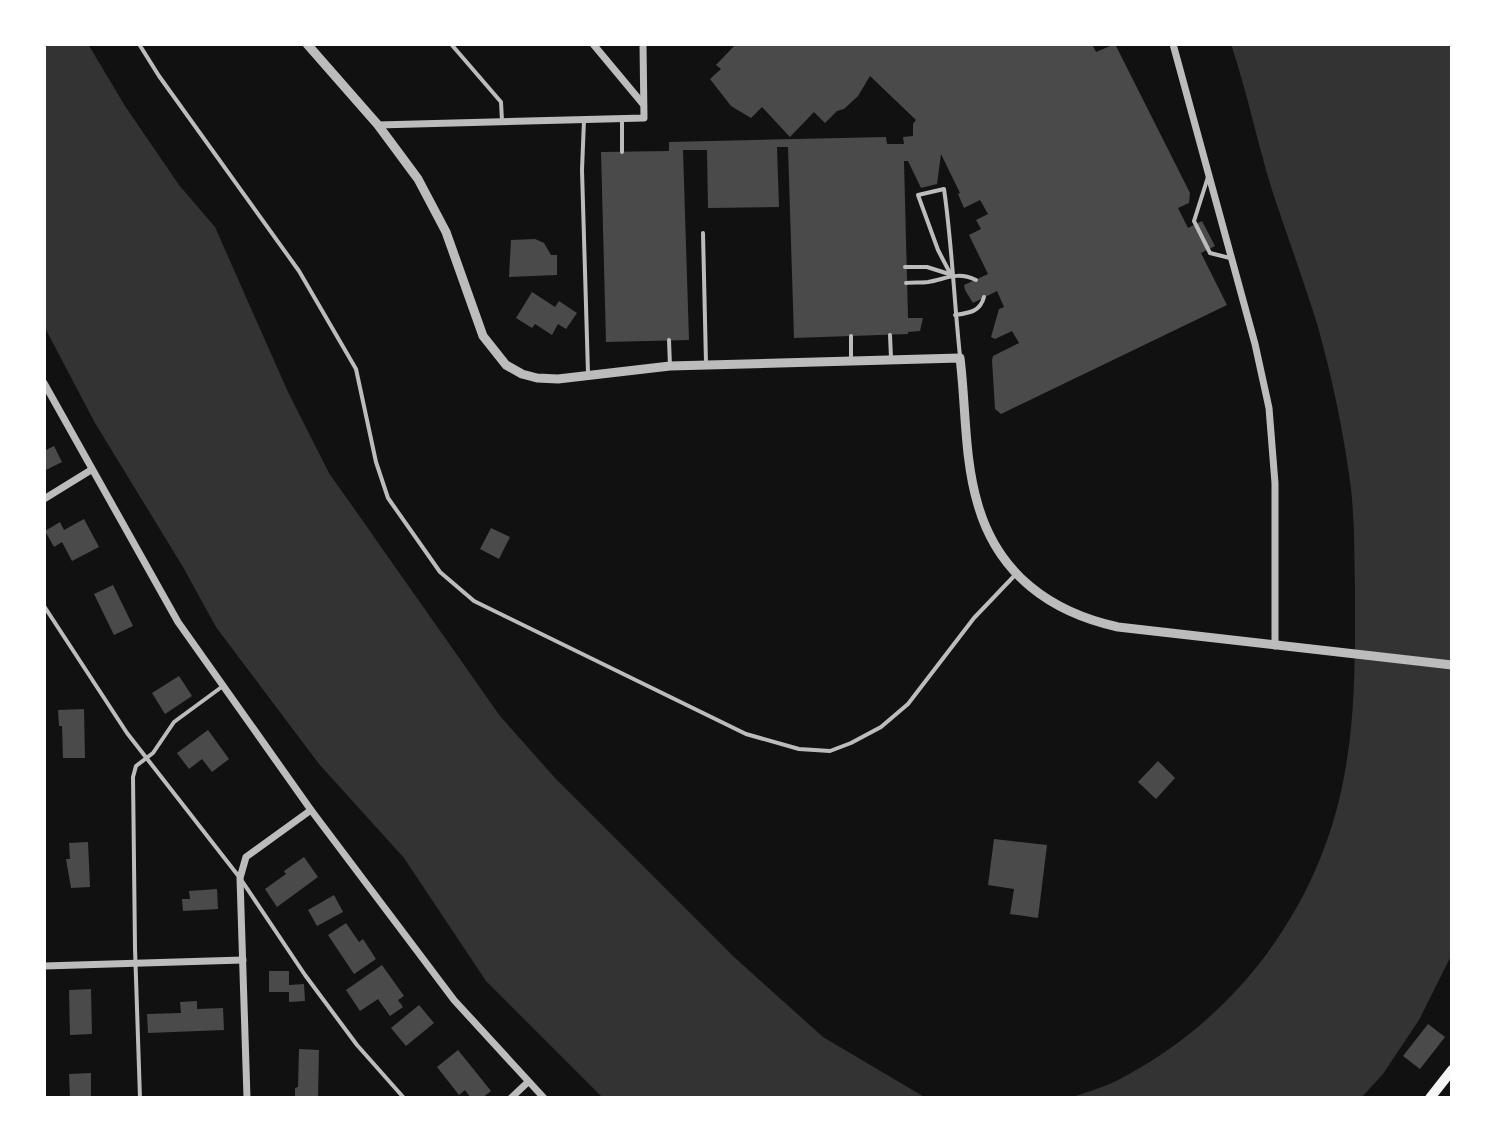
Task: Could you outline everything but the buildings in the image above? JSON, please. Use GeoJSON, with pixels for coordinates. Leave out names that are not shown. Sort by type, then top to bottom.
{"type":"FeatureCollection","features":[{"type":"Feature","properties":{"kind":"main road"},"geometry":{"type":"LineString","coordinates":[[1430,1098],[1452,1070]]}},
{"type":"Feature","properties":{"kind":"street"},"geometry":{"type":"LineString","coordinates":[[307,44],[378,125],[432,202],[483,336],[506,365],[522,374],[558,379],[670,366],[960,358],[978,504],[998,550],[1016,574],[1053,604],[1091,621],[1118,627],[1452,665]]}},
{"type":"Feature","properties":{"kind":"street"},"geometry":{"type":"LineString","coordinates":[[593,44],[644,104]]}},
{"type":"Feature","properties":{"kind":"street"},"geometry":{"type":"LineString","coordinates":[[378,125],[644,118],[643,44]]}},
{"type":"Feature","properties":{"kind":"street"},"geometry":{"type":"LineString","coordinates":[[1173,44],[1264,382],[1273,439],[1275,646]]}},
{"type":"Feature","properties":{"kind":"street"},"geometry":{"type":"LineString","coordinates":[[44,383],[178,622],[311,810],[454,1000],[544,1098]]}},
{"type":"Feature","properties":{"kind":"street"},"geometry":{"type":"LineString","coordinates":[[44,499],[91,470]]}},
{"type":"Feature","properties":{"kind":"street"},"geometry":{"type":"LineString","coordinates":[[247,1098],[240,878],[246,857],[311,810]]}},
{"type":"Feature","properties":{"kind":"street"},"geometry":{"type":"LineString","coordinates":[[44,966],[243,960]]}},
{"type":"Feature","properties":{"kind":"street"},"geometry":{"type":"LineString","coordinates":[[511,1098],[528,1082]]}},
{"type":"Feature","properties":{"kind":"lane"},"geometry":{"type":"LineString","coordinates":[[139,44],[299,271],[356,369],[376,462],[388,498],[440,572],[474,601],[746,734],[799,749],[830,751],[881,727],[908,704],[974,618],[1016,574]]}},
{"type":"Feature","properties":{"kind":"lane"},"geometry":{"type":"LineString","coordinates":[[451,44],[501,102],[502,121]]}},
{"type":"Feature","properties":{"kind":"lane"},"geometry":{"type":"LineString","coordinates":[[622,119],[622,152]]}},
{"type":"Feature","properties":{"kind":"lane"},"geometry":{"type":"LineString","coordinates":[[584,120],[582,170],[588,376]]}},
{"type":"Feature","properties":{"kind":"lane"},"geometry":{"type":"LineString","coordinates":[[1209,174],[1194,221],[1210,253],[1231,258]]}},
{"type":"Feature","properties":{"kind":"lane"},"geometry":{"type":"LineString","coordinates":[[951,275],[938,250],[918,195],[944,189],[952,243],[951,275],[960,358]]}},
{"type":"Feature","properties":{"kind":"lane"},"geometry":{"type":"LineString","coordinates":[[703,233],[706,365]]}},
{"type":"Feature","properties":{"kind":"lane"},"geometry":{"type":"LineString","coordinates":[[905,267],[927,267],[951,275]]}},
{"type":"Feature","properties":{"kind":"lane"},"geometry":{"type":"LineString","coordinates":[[906,283],[928,282],[951,275],[965,275],[976,280]]}},
{"type":"Feature","properties":{"kind":"lane"},"geometry":{"type":"LineString","coordinates":[[955,315],[975,312],[982,305],[984,297]]}},
{"type":"Feature","properties":{"kind":"lane"},"geometry":{"type":"LineString","coordinates":[[890,335],[891,360]]}},
{"type":"Feature","properties":{"kind":"lane"},"geometry":{"type":"LineString","coordinates":[[851,336],[851,361]]}},
{"type":"Feature","properties":{"kind":"lane"},"geometry":{"type":"LineString","coordinates":[[669,340],[670,366]]}},
{"type":"Feature","properties":{"kind":"lane"},"geometry":{"type":"LineString","coordinates":[[44,606],[144,757],[240,878],[305,975],[357,1045],[404,1098]]}},
{"type":"Feature","properties":{"kind":"lane"},"geometry":{"type":"LineString","coordinates":[[140,1098],[133,777],[136,766],[153,753],[174,722],[223,686]]}},
{"type":"Feature","properties":{"kind":"shaded area"},"geometry":{"type":"Polygon","coordinates":[[[44,44],[88,44],[125,106],[179,185],[215,227],[288,392],[329,473],[500,716],[555,778],[734,957],[823,1037],[926,1098],[603,1098],[486,981],[404,858],[319,764],[216,627],[95,423],[44,326],[44,44]]]}},
{"type":"Feature","properties":{"kind":"shaded area"},"geometry":{"type":"Polygon","coordinates":[[[1231,44],[1452,44],[1452,954],[1419,1020],[1383,1074],[1361,1098],[1071,1098],[1116,1081],[1159,1056],[1234,993],[1266,955],[1293,914],[1315,871],[1332,825],[1348,754],[1354,684],[1355,590],[1353,508],[1344,442],[1318,327],[1272,190],[1231,44]]]}}]}
